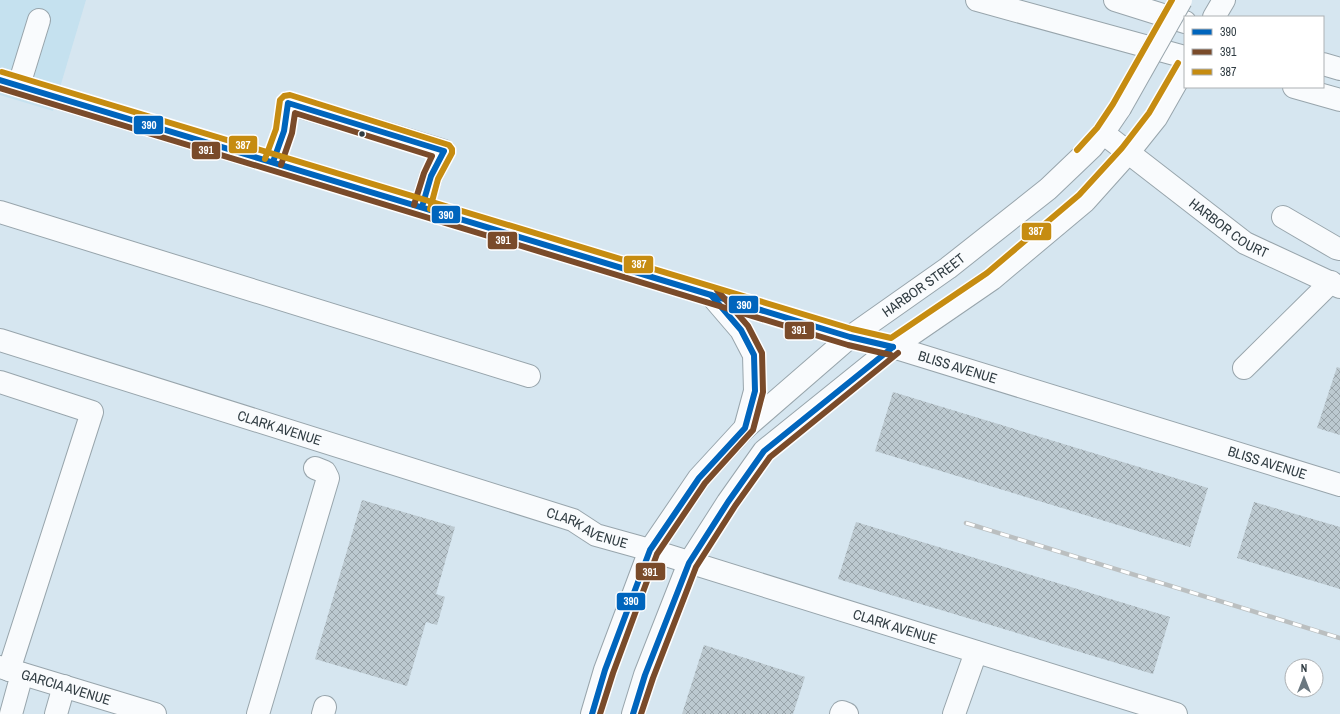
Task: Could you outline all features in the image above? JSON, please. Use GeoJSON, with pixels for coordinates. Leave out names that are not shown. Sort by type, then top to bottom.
{"type":"FeatureCollection","features":[{"type":"Feature","properties":{"kind":"main road"},"geometry":{"type":"LineString","coordinates":[[977,0],[1184,57]]}},
{"type":"Feature","properties":{"kind":"main road"},"geometry":{"type":"LineString","coordinates":[[1115,0],[1184,22]]}},
{"type":"Feature","properties":{"kind":"main road","name":"HARBOR STREET"},"geometry":{"type":"LineString","coordinates":[[592,714],[605,670],[650,550],[699,478],[746,428],[850,337],[948,268],[1048,189],[1092,147],[1103,134],[1120,108],[1181,0]]}},
{"type":"Feature","properties":{"kind":"main road"},"geometry":{"type":"LineString","coordinates":[[1215,16],[1224,0]]}},
{"type":"Feature","properties":{"kind":"main road"},"geometry":{"type":"LineString","coordinates":[[9,82],[38,20]]}},
{"type":"Feature","properties":{"kind":"main road"},"geometry":{"type":"LineString","coordinates":[[1324,64],[1340,70]]}},
{"type":"Feature","properties":{"kind":"main road"},"geometry":{"type":"LineString","coordinates":[[633,714],[645,675],[689,563],[728,502],[764,451],[894,347],[992,279],[1085,201],[1128,153],[1156,118],[1184,69]]}},
{"type":"Feature","properties":{"kind":"main road","name":"BLISS AVENUE"},"geometry":{"type":"LineString","coordinates":[[9,82],[850,337],[894,347],[1340,485]]}},
{"type":"Feature","properties":{"kind":"main road"},"geometry":{"type":"LineString","coordinates":[[1298,88],[1340,100]]}},
{"type":"Feature","properties":{"kind":"main road"},"geometry":{"type":"LineString","coordinates":[[273,162],[284,131],[288,103],[444,151],[431,176],[422,207]]}},
{"type":"Feature","properties":{"kind":"main road","name":"HARBOR COURT"},"geometry":{"type":"LineString","coordinates":[[1103,134],[1245,243],[1335,285]]}},
{"type":"Feature","properties":{"kind":"main road"},"geometry":{"type":"LineString","coordinates":[[0,212],[529,376]]}},
{"type":"Feature","properties":{"kind":"main road"},"geometry":{"type":"LineString","coordinates":[[1283,217],[1340,249]]}},
{"type":"Feature","properties":{"kind":"main road"},"geometry":{"type":"LineString","coordinates":[[1244,368],[1335,285]]}},
{"type":"Feature","properties":{"kind":"main road"},"geometry":{"type":"LineString","coordinates":[[711,295],[741,330],[754,355],[755,391],[746,428]]}},
{"type":"Feature","properties":{"kind":"main road","name":"CLARK AVENUE"},"geometry":{"type":"LineString","coordinates":[[0,340],[574,520],[596,535],[650,550],[1176,714]]}},
{"type":"Feature","properties":{"kind":"main road"},"geometry":{"type":"LineString","coordinates":[[0,382],[92,412],[10,670],[11,714]]}},
{"type":"Feature","properties":{"kind":"main road"},"geometry":{"type":"LineString","coordinates":[[258,714],[328,478],[325,472],[315,468]]}},
{"type":"Feature","properties":{"kind":"main road"},"geometry":{"type":"LineString","coordinates":[[956,714],[976,652]]}},
{"type":"Feature","properties":{"kind":"main road","name":"GARCIA AVENUE"},"geometry":{"type":"LineString","coordinates":[[10,670],[155,714]]}},
{"type":"Feature","properties":{"kind":"main road"},"geometry":{"type":"LineString","coordinates":[[56,714],[64,686]]}},
{"type":"Feature","properties":{"kind":"main road"},"geometry":{"type":"LineString","coordinates":[[841,714],[842,712],[846,714]]}},
{"type":"Feature","properties":{"kind":"shaded area"},"geometry":{"type":"Polygon","coordinates":[[[0,0],[86,0],[53,111],[0,95],[0,0]]]}},
{"type":"Feature","properties":{"kind":"building"},"geometry":{"type":"Polygon","coordinates":[[[1337,367],[1340,368],[1340,435],[1317,428],[1337,367]]]}},
{"type":"Feature","properties":{"kind":"building"},"geometry":{"type":"Polygon","coordinates":[[[893,392],[1208,488],[1190,547],[875,451],[893,392]]]}},
{"type":"Feature","properties":{"kind":"building"},"geometry":{"type":"Polygon","coordinates":[[[362,500],[455,527],[436,594],[445,597],[437,625],[426,622],[407,686],[315,659],[362,500]]]}},
{"type":"Feature","properties":{"kind":"building"},"geometry":{"type":"Polygon","coordinates":[[[1254,502],[1340,527],[1340,589],[1237,558],[1254,502]]]}},
{"type":"Feature","properties":{"kind":"building"},"geometry":{"type":"Polygon","coordinates":[[[856,522],[1170,617],[1153,674],[838,579],[856,522]]]}},
{"type":"Feature","properties":{"kind":"building"},"geometry":{"type":"Polygon","coordinates":[[[704,645],[805,677],[793,714],[682,714],[704,645]]]}},
{"type":"Feature","properties":{"kind":"railway"},"geometry":{"type":"LineString","coordinates":[[966,523],[1340,638]]}},
{"type":"Feature","properties":{"kind":"transit line","name":"387"},"geometry":{"type":"LineString","coordinates":[[1077,150],[1097,128],[1113,104],[1172,0]]}},
{"type":"Feature","properties":{"kind":"transit line","name":"387"},"geometry":{"type":"LineString","coordinates":[[2,72],[852,329],[891,338],[987,273],[1079,195],[1122,148],[1149,113],[1178,63]]}},
{"type":"Feature","properties":{"kind":"transit line","name":"390"},"geometry":{"type":"LineString","coordinates":[[0,80],[850,337],[893,347]]}},
{"type":"Feature","properties":{"kind":"transit line","name":"391"},"geometry":{"type":"LineString","coordinates":[[0,88],[848,345],[891,355]]}},
{"type":"Feature","properties":{"kind":"transit line","name":"387"},"geometry":{"type":"LineString","coordinates":[[265,159],[276,129],[280,100],[284,96],[290,95],[449,145],[452,149],[452,153],[438,179],[430,209]]}},
{"type":"Feature","properties":{"kind":"transit line","name":"390"},"geometry":{"type":"LineString","coordinates":[[273,162],[284,131],[288,103],[444,151],[431,176],[422,207]]}},
{"type":"Feature","properties":{"kind":"transit line","name":"391"},"geometry":{"type":"LineString","coordinates":[[281,165],[292,133],[295,113],[432,156],[424,173],[414,205]]}},
{"type":"Feature","properties":{"kind":"transit line","name":"391"},"geometry":{"type":"LineString","coordinates":[[600,714],[613,673],[657,554],[705,483],[753,430],[763,392],[762,353],[748,326],[717,290]]}},
{"type":"Feature","properties":{"kind":"transit line","name":"390"},"geometry":{"type":"LineString","coordinates":[[592,714],[605,670],[650,550],[699,478],[745,428],[755,391],[754,355],[741,330],[711,295]]}},
{"type":"Feature","properties":{"kind":"transit line","name":"390"},"geometry":{"type":"LineString","coordinates":[[633,714],[645,675],[689,563],[728,502],[764,451],[893,347]]}},
{"type":"Feature","properties":{"kind":"transit line","name":"391"},"geometry":{"type":"LineString","coordinates":[[641,714],[653,678],[696,567],[735,506],[770,457],[898,353]]}}]}
